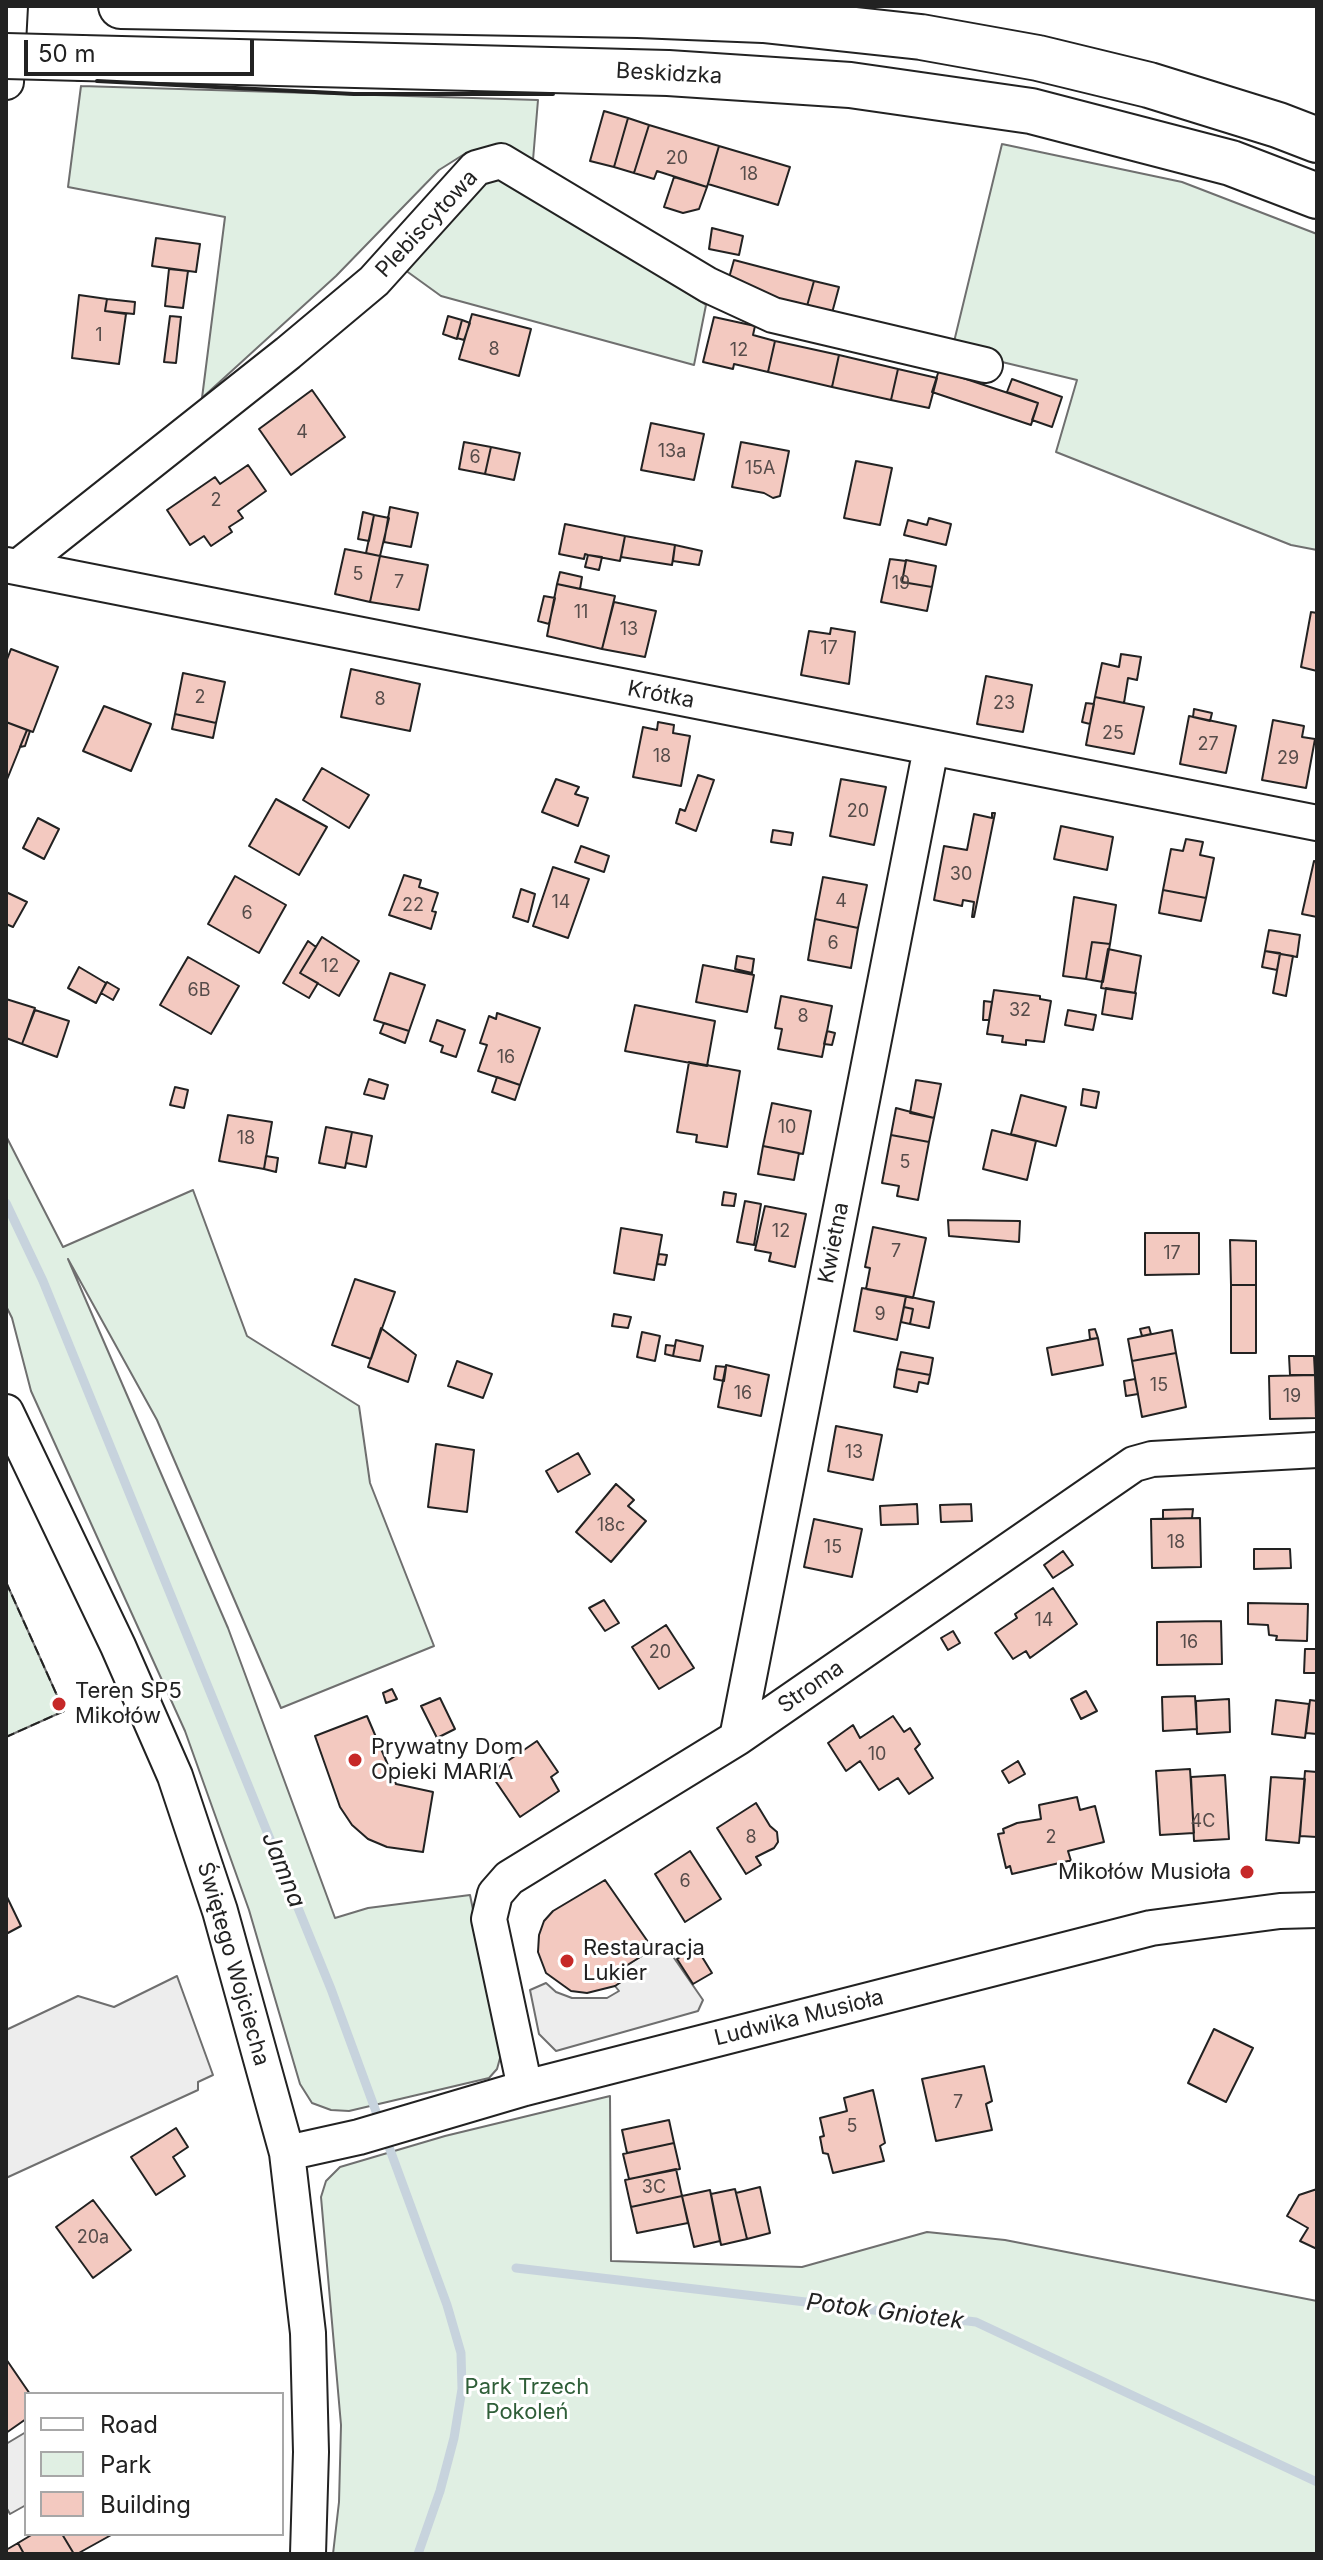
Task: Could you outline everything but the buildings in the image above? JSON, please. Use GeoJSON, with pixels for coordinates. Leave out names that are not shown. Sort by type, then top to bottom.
{"type":"FeatureCollection","features":[{"type":"Feature","properties":{"kind":"main road"},"geometry":{"type":"LineString","coordinates":[[121,6],[638,15],[763,20],[905,35],[1038,58],[1149,85],[1317,140]]}},
{"type":"Feature","properties":{"kind":"main road","name":"Beskidzka"},"geometry":{"type":"LineString","coordinates":[[6,56],[668,73],[850,85],[1031,111],[1231,163],[1317,196]]}},
{"type":"Feature","properties":{"kind":"street"},"geometry":{"type":"LineString","coordinates":[[6,82],[10,6]]}},
{"type":"Feature","properties":{"kind":"street","name":"Plebiscytowa"},"geometry":{"type":"LineString","coordinates":[[12,566],[288,353],[374,281],[476,168],[501,161],[708,285],[773,315],[985,365]]}},
{"type":"Feature","properties":{"kind":"street","name":"Krótka"},"geometry":{"type":"LineString","coordinates":[[12,566],[1317,823]]}},
{"type":"Feature","properties":{"kind":"street","name":"Kwietna"},"geometry":{"type":"LineString","coordinates":[[737,1738],[931,748]]}},
{"type":"Feature","properties":{"kind":"street","name":"Świętego Wojciecha"},"geometry":{"type":"LineString","coordinates":[[6,1412],[118,1646],[175,1776],[220,1911],[287,2153],[308,2333],[311,2452],[308,2554]]}},
{"type":"Feature","properties":{"kind":"street","name":"Stroma"},"geometry":{"type":"LineString","coordinates":[[525,2088],[489,1919],[495,1894],[509,1878],[737,1738],[1134,1464],[1152,1459],[1317,1450]]}},
{"type":"Feature","properties":{"kind":"street","name":"Ludwika Musioła"},"geometry":{"type":"LineString","coordinates":[[287,2153],[359,2137],[525,2088],[1151,1928],[1280,1911],[1317,1910]]}},
{"type":"Feature","properties":{"kind":"green space"},"geometry":{"type":"Polygon","coordinates":[[[81,86],[538,100],[533,160],[500,148],[466,153],[439,170],[336,276],[202,398],[225,217],[68,187],[81,86]]]}},
{"type":"Feature","properties":{"kind":"green space"},"geometry":{"type":"Polygon","coordinates":[[[1002,144],[1182,182],[1317,234],[1317,550],[1291,545],[1056,452],[1077,380],[952,350],[1002,144]]]}},
{"type":"Feature","properties":{"kind":"green space"},"geometry":{"type":"Polygon","coordinates":[[[505,177],[706,305],[694,365],[441,296],[405,270],[480,180],[505,177]]]}},
{"type":"Feature","properties":{"kind":"green space"},"geometry":{"type":"Polygon","coordinates":[[[6,1136],[63,1247],[193,1190],[247,1336],[359,1406],[370,1483],[434,1646],[281,1708],[157,1420],[68,1259],[228,1628],[335,1918],[368,1908],[470,1895],[502,2051],[497,2069],[489,2078],[349,2111],[331,2110],[312,2103],[300,2084],[249,1910],[185,1731],[31,1391],[6,1306],[6,1136]]]}},
{"type":"Feature","properties":{"kind":"green space"},"geometry":{"type":"Polygon","coordinates":[[[6,1582],[64,1711],[6,1737],[6,1582]]]}},
{"type":"Feature","properties":{"kind":"green space","name":"Park Trzech Pokoleń"},"geometry":{"type":"Polygon","coordinates":[[[610,2096],[611,2261],[802,2267],[927,2232],[1005,2240],[1317,2301],[1317,2554],[333,2554],[339,2502],[341,2425],[321,2197],[326,2181],[340,2167],[445,2136],[610,2096]]]}},
{"type":"Feature","properties":{"kind":"shaded area"},"geometry":{"type":"Polygon","coordinates":[[[663,1942],[703,2000],[698,2011],[556,2051],[539,2034],[530,1990],[546,1983],[556,1992],[572,1998],[607,1998],[619,1991],[615,1986],[626,1978],[621,1969],[663,1942]]]}},
{"type":"Feature","properties":{"kind":"shaded area"},"geometry":{"type":"Polygon","coordinates":[[[177,1976],[213,2075],[198,2082],[198,2090],[6,2178],[6,2030],[78,1996],[114,2007],[177,1976]]]}},
{"type":"Feature","properties":{"kind":"shaded area"},"geometry":{"type":"Polygon","coordinates":[[[24,2433],[24,2506],[10,2514],[6,2507],[6,2444],[24,2433]]]}},
{"type":"Feature","properties":{"kind":"waterway","name":"Jamna"},"geometry":{"type":"LineString","coordinates":[[6,1203],[43,1281],[331,1989],[447,2305],[461,2353],[462,2389],[454,2438],[440,2491],[418,2554]]}},
{"type":"Feature","properties":{"kind":"waterway","name":"Potok Gniotek"},"geometry":{"type":"LineString","coordinates":[[516,2268],[976,2322],[1317,2482]]}},
{"type":"Feature","properties":{"kind":"fence"},"geometry":{"type":"LineString","coordinates":[[6,1582],[64,1711],[6,1737]]}},
{"type":"Feature","properties":{"kind":"wall"},"geometry":{"type":"LineString","coordinates":[[97,81],[354,94],[553,94]]}},
{"type":"Feature","properties":{"kind":"place","name":"Teren SP5 Mikołów"},"geometry":{"type":"Point","coordinates":[59,1704]}},
{"type":"Feature","properties":{"kind":"place","name":"Prywatny Dom Opieki MARIA"},"geometry":{"type":"Point","coordinates":[355,1760]}},
{"type":"Feature","properties":{"kind":"place","name":"Mikołów Musioła"},"geometry":{"type":"Point","coordinates":[1247,1872]}},
{"type":"Feature","properties":{"kind":"place","name":"Restauracja Lukier"},"geometry":{"type":"Point","coordinates":[567,1961]}}]}
